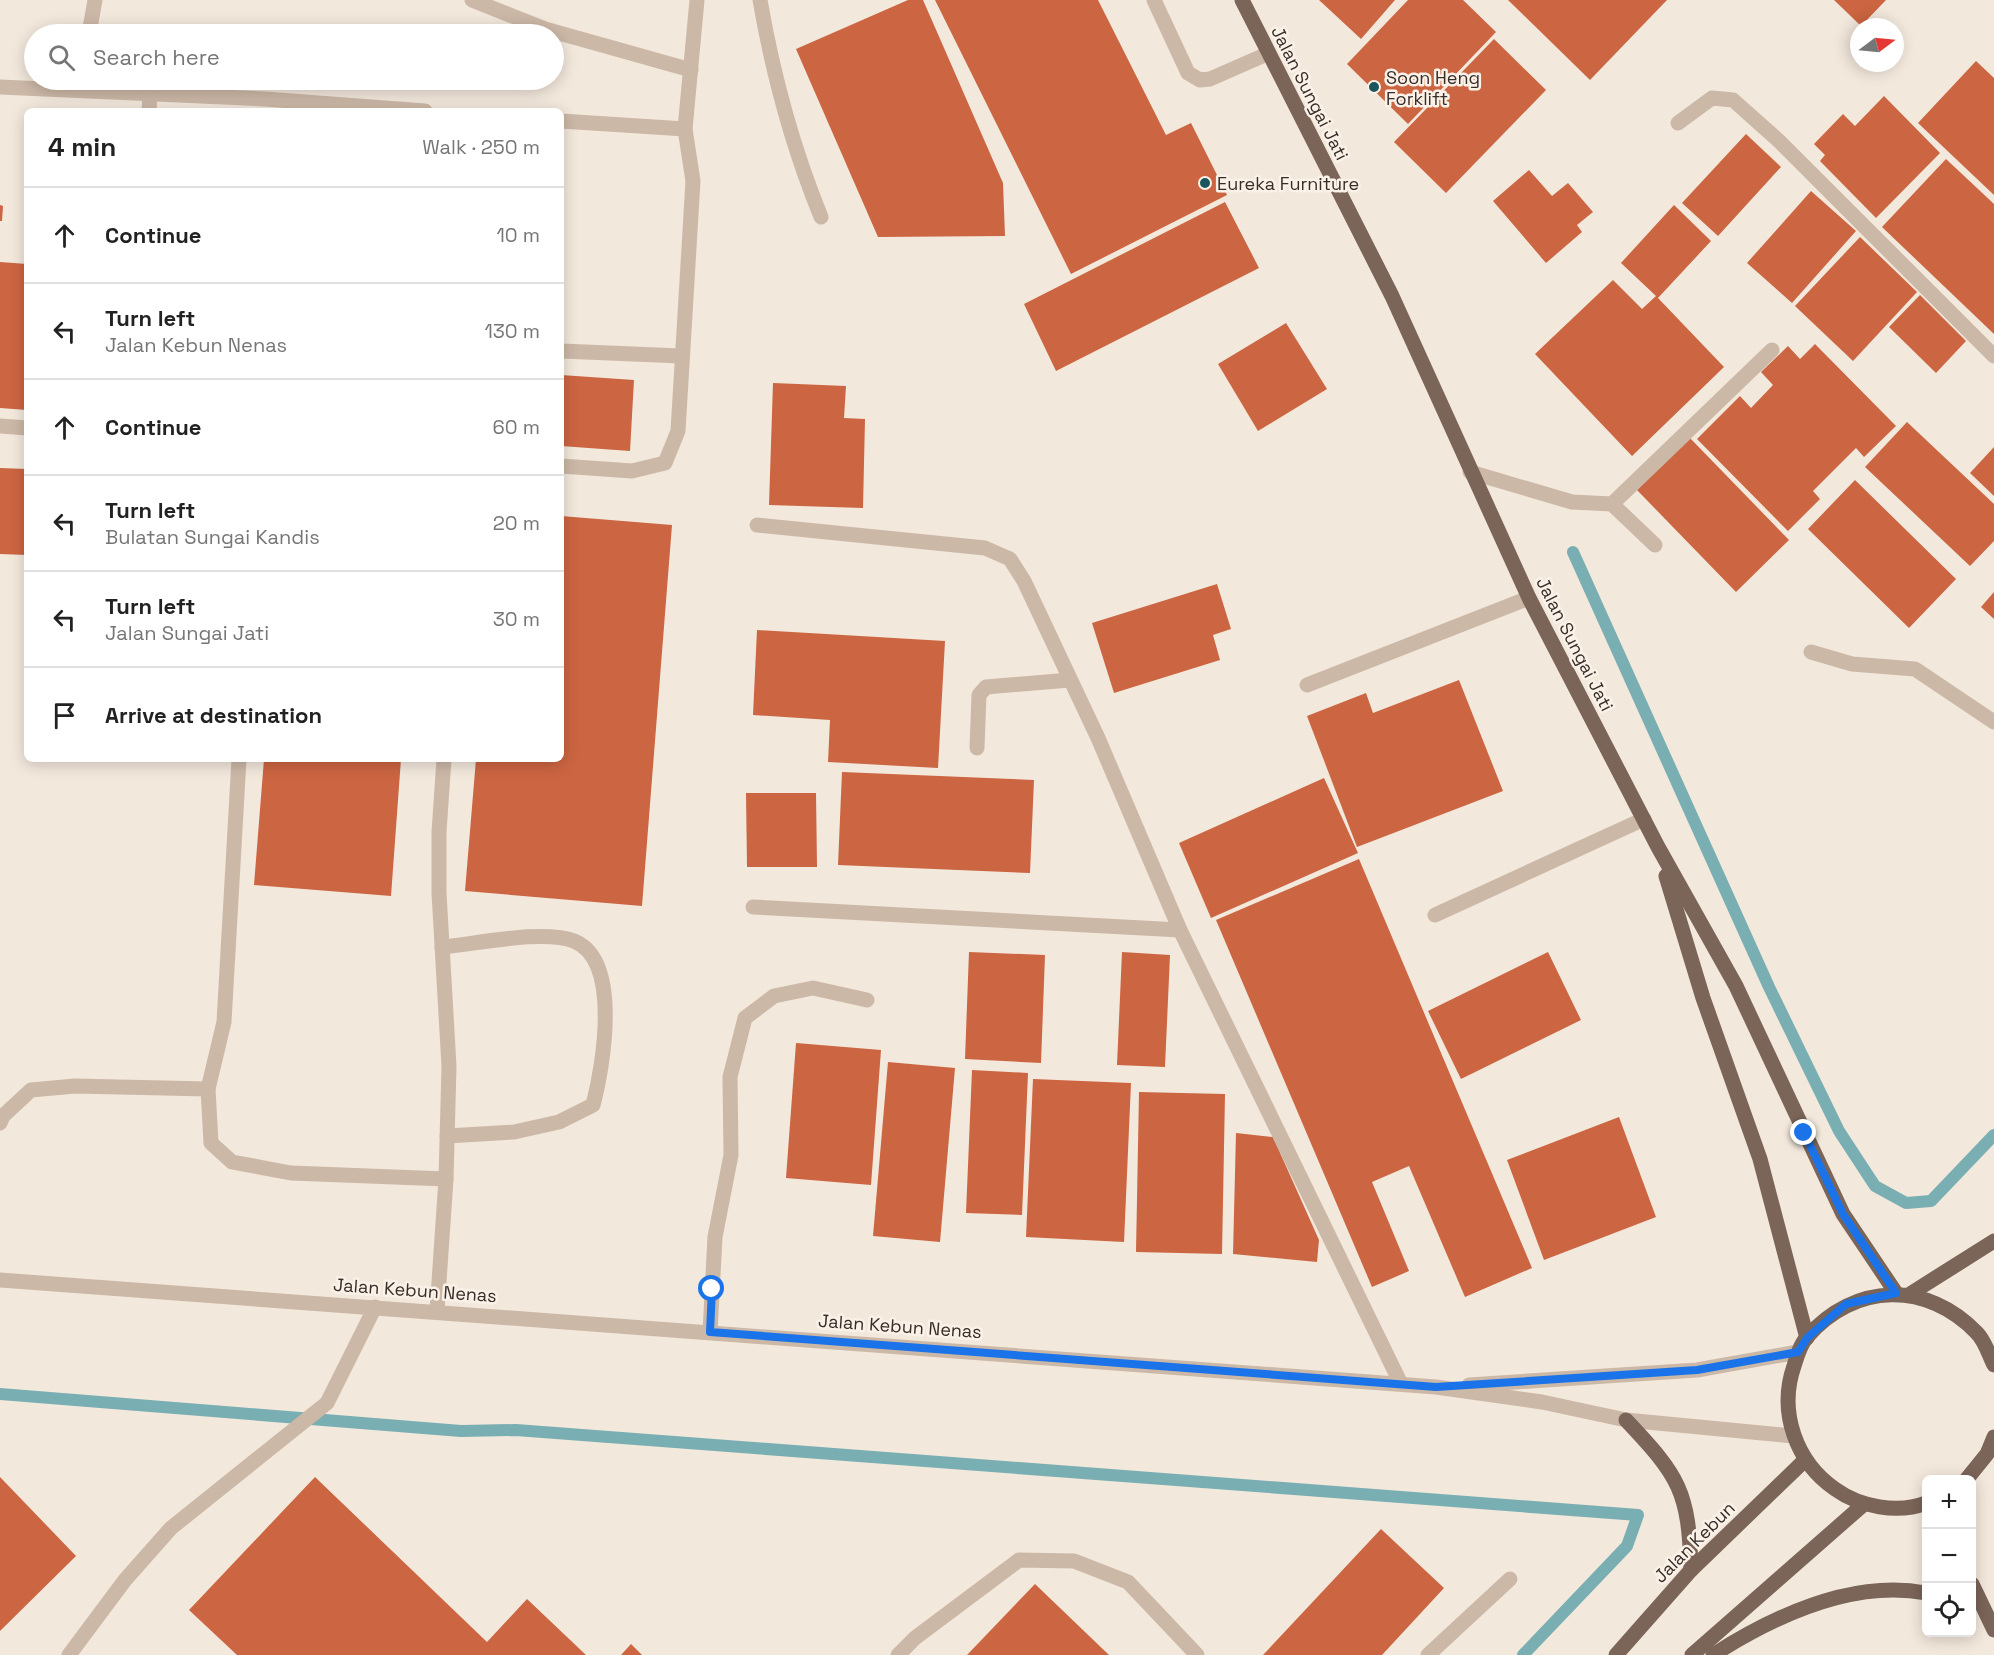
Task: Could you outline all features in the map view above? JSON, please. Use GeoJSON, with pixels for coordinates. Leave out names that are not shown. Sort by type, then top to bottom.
{"type":"FeatureCollection","features":[{"type":"Feature","properties":{"kind":"main road","name":"Jalan Sungai Jati"},"geometry":{"type":"LineString","coordinates":[[1242,0],[1267,54],[1392,296],[1528,598],[1658,847],[1736,986],[1843,1214],[1903,1294]]}},
{"type":"Feature","properties":{"kind":"main road"},"geometry":{"type":"LineString","coordinates":[[1658,847],[1703,998],[1760,1159],[1807,1338]]}},
{"type":"Feature","properties":{"kind":"main road"},"geometry":{"type":"LineString","coordinates":[[1922,1506],[1894,1508],[1864,1504],[1842,1494],[1821,1479],[1805,1460],[1793,1436],[1788,1408],[1789,1388],[1798,1352],[1807,1338],[1846,1304],[1903,1294],[1994,1241]]}},
{"type":"Feature","properties":{"kind":"main road"},"geometry":{"type":"LineString","coordinates":[[1903,1294],[1949,1308],[1979,1335],[1994,1365]]}},
{"type":"Feature","properties":{"kind":"main road"},"geometry":{"type":"LineString","coordinates":[[1626,1420],[1663,1458],[1683,1494],[1690,1526],[1691,1570]]}},
{"type":"Feature","properties":{"kind":"main road"},"geometry":{"type":"LineString","coordinates":[[1969,1475],[1987,1454],[1994,1437]]}},
{"type":"Feature","properties":{"kind":"main road","name":"Jalan Kebun"},"geometry":{"type":"LineString","coordinates":[[1616,1655],[1691,1570],[1805,1460]]}},
{"type":"Feature","properties":{"kind":"main road"},"geometry":{"type":"LineString","coordinates":[[1692,1655],[1864,1504]]}},
{"type":"Feature","properties":{"kind":"main road"},"geometry":{"type":"LineString","coordinates":[[1713,1655],[1749,1632],[1828,1599],[1904,1588],[1922,1592]]}},
{"type":"Feature","properties":{"kind":"main road"},"geometry":{"type":"LineString","coordinates":[[1977,1602],[1994,1630]]}},
{"type":"Feature","properties":{"kind":"street"},"geometry":{"type":"LineString","coordinates":[[91,24],[95,0]]}},
{"type":"Feature","properties":{"kind":"street"},"geometry":{"type":"LineString","coordinates":[[472,0],[532,24]]}},
{"type":"Feature","properties":{"kind":"street"},"geometry":{"type":"LineString","coordinates":[[564,466],[632,471],[665,463],[678,430],[693,181],[685,129],[697,0]]}},
{"type":"Feature","properties":{"kind":"street"},"geometry":{"type":"LineString","coordinates":[[760,0],[783,108],[800,164],[820,217]]}},
{"type":"Feature","properties":{"kind":"street"},"geometry":{"type":"LineString","coordinates":[[1154,0],[1188,73],[1200,80],[1210,79],[1267,54]]}},
{"type":"Feature","properties":{"kind":"street"},"geometry":{"type":"LineString","coordinates":[[564,34],[691,70]]}},
{"type":"Feature","properties":{"kind":"street"},"geometry":{"type":"LineString","coordinates":[[0,87],[24,87]]}},
{"type":"Feature","properties":{"kind":"street"},"geometry":{"type":"LineString","coordinates":[[111,90],[150,95],[265,99],[385,108]]}},
{"type":"Feature","properties":{"kind":"street"},"geometry":{"type":"LineString","coordinates":[[149,108],[150,95]]}},
{"type":"Feature","properties":{"kind":"street"},"geometry":{"type":"LineString","coordinates":[[1678,123],[1712,98],[1733,100],[1779,141],[1994,356]]}},
{"type":"Feature","properties":{"kind":"street"},"geometry":{"type":"LineString","coordinates":[[564,121],[685,129]]}},
{"type":"Feature","properties":{"kind":"street"},"geometry":{"type":"LineString","coordinates":[[1612,504],[1772,350]]}},
{"type":"Feature","properties":{"kind":"street"},"geometry":{"type":"LineString","coordinates":[[564,351],[681,356]]}},
{"type":"Feature","properties":{"kind":"street"},"geometry":{"type":"LineString","coordinates":[[0,426],[24,428]]}},
{"type":"Feature","properties":{"kind":"street"},"geometry":{"type":"LineString","coordinates":[[1470,472],[1572,502],[1612,504],[1655,545]]}},
{"type":"Feature","properties":{"kind":"street"},"geometry":{"type":"LineString","coordinates":[[757,525],[985,548],[1010,559],[1024,581],[1070,681],[1180,930],[1401,1384]]}},
{"type":"Feature","properties":{"kind":"street"},"geometry":{"type":"LineString","coordinates":[[1307,685],[1528,598]]}},
{"type":"Feature","properties":{"kind":"street"},"geometry":{"type":"LineString","coordinates":[[1811,652],[1852,664],[1915,669],[1994,722]]}},
{"type":"Feature","properties":{"kind":"street"},"geometry":{"type":"LineString","coordinates":[[977,748],[979,695],[986,687],[1070,681]]}},
{"type":"Feature","properties":{"kind":"street"},"geometry":{"type":"LineString","coordinates":[[239,762],[224,1022],[208,1089],[211,1143],[232,1162],[291,1173],[446,1179]]}},
{"type":"Feature","properties":{"kind":"street"},"geometry":{"type":"LineString","coordinates":[[437,1311],[446,1179],[449,1066],[439,843],[444,762]]}},
{"type":"Feature","properties":{"kind":"street"},"geometry":{"type":"LineString","coordinates":[[1435,915],[1644,819]]}},
{"type":"Feature","properties":{"kind":"street"},"geometry":{"type":"LineString","coordinates":[[753,907],[1180,930]]}},
{"type":"Feature","properties":{"kind":"street"},"geometry":{"type":"LineString","coordinates":[[442,947],[534,936],[575,942],[594,957],[603,987],[605,1040],[602,1071],[593,1105],[559,1122],[514,1132],[447,1136]]}},
{"type":"Feature","properties":{"kind":"street"},"geometry":{"type":"LineString","coordinates":[[710,1332],[715,1237],[731,1155],[730,1077],[745,1018],[774,996],[813,988],[867,1000]]}},
{"type":"Feature","properties":{"kind":"street"},"geometry":{"type":"LineString","coordinates":[[0,1123],[3,1116],[31,1090],[75,1086],[208,1089]]}},
{"type":"Feature","properties":{"kind":"street","name":"Jalan Kebun Nenas"},"geometry":{"type":"LineString","coordinates":[[0,1280],[1436,1387],[1542,1402],[1626,1420],[1793,1436]]}},
{"type":"Feature","properties":{"kind":"street"},"geometry":{"type":"LineString","coordinates":[[69,1655],[124,1580],[171,1528],[327,1403],[375,1307]]}},
{"type":"Feature","properties":{"kind":"street"},"geometry":{"type":"LineString","coordinates":[[1436,1387],[1697,1370],[1798,1352]]}},
{"type":"Feature","properties":{"kind":"street"},"geometry":{"type":"LineString","coordinates":[[898,1655],[915,1638],[1019,1560],[1074,1561],[1128,1582],[1197,1655]]}},
{"type":"Feature","properties":{"kind":"street"},"geometry":{"type":"LineString","coordinates":[[1428,1655],[1510,1579]]}},
{"type":"Feature","properties":{"kind":"building"},"geometry":{"type":"Polygon","coordinates":[[[908,0],[923,0],[1003,183],[1005,236],[878,237],[796,49],[908,0]]]}},
{"type":"Feature","properties":{"kind":"building"},"geometry":{"type":"Polygon","coordinates":[[[935,0],[1098,0],[1166,135],[1191,123],[1227,195],[1071,274],[935,0]]]}},
{"type":"Feature","properties":{"kind":"building"},"geometry":{"type":"Polygon","coordinates":[[[1319,0],[1395,0],[1361,39],[1319,0]]]}},
{"type":"Feature","properties":{"kind":"building"},"geometry":{"type":"Polygon","coordinates":[[[1408,0],[1463,0],[1496,32],[1408,124],[1347,64],[1408,0]]]}},
{"type":"Feature","properties":{"kind":"building"},"geometry":{"type":"Polygon","coordinates":[[[1508,0],[1667,0],[1590,80],[1508,0]]]}},
{"type":"Feature","properties":{"kind":"building"},"geometry":{"type":"Polygon","coordinates":[[[1834,0],[1886,0],[1869,18],[1853,18],[1834,0]]]}},
{"type":"Feature","properties":{"kind":"building"},"geometry":{"type":"Polygon","coordinates":[[[1494,39],[1546,90],[1446,193],[1394,142],[1494,39]]]}},
{"type":"Feature","properties":{"kind":"building"},"geometry":{"type":"Polygon","coordinates":[[[1976,61],[1994,78],[1994,195],[1918,123],[1976,61]]]}},
{"type":"Feature","properties":{"kind":"building"},"geometry":{"type":"Polygon","coordinates":[[[1884,96],[1940,153],[1876,218],[1820,161],[1825,155],[1814,144],[1843,114],[1855,126],[1884,96]]]}},
{"type":"Feature","properties":{"kind":"building"},"geometry":{"type":"Polygon","coordinates":[[[1746,134],[1781,167],[1718,236],[1682,203],[1746,134]]]}},
{"type":"Feature","properties":{"kind":"building"},"geometry":{"type":"Polygon","coordinates":[[[1946,159],[1994,204],[1994,334],[1882,227],[1946,159]]]}},
{"type":"Feature","properties":{"kind":"building"},"geometry":{"type":"Polygon","coordinates":[[[1529,170],[1552,196],[1568,183],[1593,212],[1577,225],[1582,232],[1546,263],[1493,201],[1529,170]]]}},
{"type":"Feature","properties":{"kind":"building"},"geometry":{"type":"Polygon","coordinates":[[[1811,191],[1856,231],[1792,303],[1747,263],[1811,191]]]}},
{"type":"Feature","properties":{"kind":"building"},"geometry":{"type":"Polygon","coordinates":[[[1225,202],[1259,268],[1056,371],[1024,304],[1225,202]]]}},
{"type":"Feature","properties":{"kind":"building"},"geometry":{"type":"Polygon","coordinates":[[[0,205],[3,206],[2,221],[0,221],[0,205]]]}},
{"type":"Feature","properties":{"kind":"building"},"geometry":{"type":"Polygon","coordinates":[[[1674,205],[1711,241],[1658,298],[1724,367],[1632,456],[1535,354],[1613,280],[1642,309],[1656,296],[1621,263],[1674,205]]]}},
{"type":"Feature","properties":{"kind":"building"},"geometry":{"type":"Polygon","coordinates":[[[1860,237],[1917,292],[1853,361],[1795,306],[1860,237]]]}},
{"type":"Feature","properties":{"kind":"building"},"geometry":{"type":"Polygon","coordinates":[[[0,262],[24,264],[24,410],[0,408],[0,262]]]}},
{"type":"Feature","properties":{"kind":"building"},"geometry":{"type":"Polygon","coordinates":[[[1920,295],[1966,341],[1936,373],[1889,327],[1920,295]]]}},
{"type":"Feature","properties":{"kind":"building"},"geometry":{"type":"Polygon","coordinates":[[[1286,323],[1327,389],[1258,431],[1218,364],[1286,323]]]}},
{"type":"Feature","properties":{"kind":"building"},"geometry":{"type":"Polygon","coordinates":[[[1815,344],[1896,426],[1864,457],[1856,448],[1813,491],[1820,499],[1788,531],[1697,439],[1740,396],[1751,408],[1773,385],[1761,372],[1788,346],[1800,359],[1815,344]]]}},
{"type":"Feature","properties":{"kind":"building"},"geometry":{"type":"Polygon","coordinates":[[[564,375],[634,380],[630,451],[564,446],[564,375]]]}},
{"type":"Feature","properties":{"kind":"building"},"geometry":{"type":"Polygon","coordinates":[[[773,383],[846,386],[844,418],[865,419],[863,508],[769,505],[773,383]]]}},
{"type":"Feature","properties":{"kind":"building"},"geometry":{"type":"Polygon","coordinates":[[[1907,422],[1994,504],[1994,541],[1970,566],[1865,467],[1907,422]]]}},
{"type":"Feature","properties":{"kind":"building"},"geometry":{"type":"Polygon","coordinates":[[[1689,437],[1789,540],[1736,592],[1636,489],[1689,437]]]}},
{"type":"Feature","properties":{"kind":"building"},"geometry":{"type":"Polygon","coordinates":[[[1994,447],[1994,496],[1970,473],[1994,447]]]}},
{"type":"Feature","properties":{"kind":"building"},"geometry":{"type":"Polygon","coordinates":[[[0,468],[24,469],[24,555],[0,554],[0,468]]]}},
{"type":"Feature","properties":{"kind":"building"},"geometry":{"type":"Polygon","coordinates":[[[1855,480],[1956,579],[1909,628],[1808,529],[1855,480]]]}},
{"type":"Feature","properties":{"kind":"building"},"geometry":{"type":"Polygon","coordinates":[[[564,516],[672,525],[642,906],[465,891],[476,762],[564,762],[564,516]]]}},
{"type":"Feature","properties":{"kind":"building"},"geometry":{"type":"Polygon","coordinates":[[[1217,584],[1231,629],[1213,635],[1220,660],[1114,693],[1092,623],[1217,584]]]}},
{"type":"Feature","properties":{"kind":"building"},"geometry":{"type":"Polygon","coordinates":[[[1994,592],[1994,619],[1981,607],[1994,592]]]}},
{"type":"Feature","properties":{"kind":"building"},"geometry":{"type":"Polygon","coordinates":[[[757,630],[945,641],[938,768],[828,762],[830,720],[753,715],[757,630]]]}},
{"type":"Feature","properties":{"kind":"building"},"geometry":{"type":"Polygon","coordinates":[[[1459,680],[1503,791],[1357,847],[1307,716],[1366,693],[1373,713],[1459,680]]]}},
{"type":"Feature","properties":{"kind":"building"},"geometry":{"type":"Polygon","coordinates":[[[264,762],[401,762],[391,896],[254,885],[264,762]]]}},
{"type":"Feature","properties":{"kind":"building"},"geometry":{"type":"Polygon","coordinates":[[[842,772],[1034,780],[1030,873],[838,865],[842,772]]]}},
{"type":"Feature","properties":{"kind":"building"},"geometry":{"type":"Polygon","coordinates":[[[1324,778],[1358,853],[1211,918],[1179,843],[1324,778]]]}},
{"type":"Feature","properties":{"kind":"building"},"geometry":{"type":"Polygon","coordinates":[[[746,793],[816,793],[817,867],[747,867],[746,793]]]}},
{"type":"Feature","properties":{"kind":"building"},"geometry":{"type":"Polygon","coordinates":[[[1359,859],[1532,1268],[1465,1297],[1409,1166],[1372,1182],[1409,1271],[1372,1287],[1216,920],[1359,859]]]}},
{"type":"Feature","properties":{"kind":"building"},"geometry":{"type":"Polygon","coordinates":[[[969,952],[1045,955],[1041,1063],[965,1059],[969,952]]]}},
{"type":"Feature","properties":{"kind":"building"},"geometry":{"type":"Polygon","coordinates":[[[1122,952],[1170,955],[1165,1067],[1117,1065],[1122,952]]]}},
{"type":"Feature","properties":{"kind":"building"},"geometry":{"type":"Polygon","coordinates":[[[1548,952],[1581,1020],[1461,1079],[1428,1011],[1548,952]]]}},
{"type":"Feature","properties":{"kind":"building"},"geometry":{"type":"Polygon","coordinates":[[[796,1043],[881,1050],[871,1185],[786,1178],[796,1043]]]}},
{"type":"Feature","properties":{"kind":"building"},"geometry":{"type":"Polygon","coordinates":[[[888,1062],[955,1068],[940,1242],[873,1236],[888,1062]]]}},
{"type":"Feature","properties":{"kind":"building"},"geometry":{"type":"Polygon","coordinates":[[[972,1070],[1028,1073],[1022,1215],[966,1213],[972,1070]]]}},
{"type":"Feature","properties":{"kind":"building"},"geometry":{"type":"Polygon","coordinates":[[[1033,1079],[1131,1083],[1124,1242],[1026,1237],[1033,1079]]]}},
{"type":"Feature","properties":{"kind":"building"},"geometry":{"type":"Polygon","coordinates":[[[1139,1092],[1225,1094],[1222,1254],[1136,1252],[1139,1092]]]}},
{"type":"Feature","properties":{"kind":"building"},"geometry":{"type":"Polygon","coordinates":[[[1619,1117],[1656,1217],[1544,1260],[1507,1160],[1619,1117]]]}},
{"type":"Feature","properties":{"kind":"building"},"geometry":{"type":"Polygon","coordinates":[[[1236,1133],[1273,1137],[1319,1240],[1317,1262],[1233,1254],[1236,1133]]]}},
{"type":"Feature","properties":{"kind":"building"},"geometry":{"type":"Polygon","coordinates":[[[0,1477],[76,1556],[0,1631],[0,1477]]]}},
{"type":"Feature","properties":{"kind":"building"},"geometry":{"type":"Polygon","coordinates":[[[315,1477],[487,1642],[527,1599],[586,1655],[237,1655],[189,1610],[315,1477]]]}},
{"type":"Feature","properties":{"kind":"building"},"geometry":{"type":"Polygon","coordinates":[[[1381,1529],[1444,1588],[1382,1655],[1263,1655],[1381,1529]]]}},
{"type":"Feature","properties":{"kind":"building"},"geometry":{"type":"Polygon","coordinates":[[[1035,1584],[1109,1655],[967,1655],[1035,1584]]]}},
{"type":"Feature","properties":{"kind":"building"},"geometry":{"type":"Polygon","coordinates":[[[631,1644],[642,1655],[621,1655],[631,1644]]]}},
{"type":"Feature","properties":{"kind":"waterway"},"geometry":{"type":"LineString","coordinates":[[1573,552],[1769,987],[1839,1131],[1875,1186],[1906,1203],[1931,1201],[1994,1135]]}},
{"type":"Feature","properties":{"kind":"waterway"},"geometry":{"type":"LineString","coordinates":[[0,1394],[461,1431],[516,1430],[1638,1515],[1627,1546],[1523,1655]]}},
{"type":"Feature","properties":{"kind":"place","name":"Soon Heng Forklift"},"geometry":{"type":"Point","coordinates":[1374,87]}},
{"type":"Feature","properties":{"kind":"place","name":"Eureka Furniture"},"geometry":{"type":"Point","coordinates":[1205,183]}},
{"type":"Feature","properties":{"kind":"route"},"geometry":{"type":"LineString","coordinates":[[712,1289],[710,1332],[1436,1387],[1697,1370],[1798,1352],[1807,1338],[1846,1304],[1896,1293],[1843,1214],[1804,1133]]}}]}
